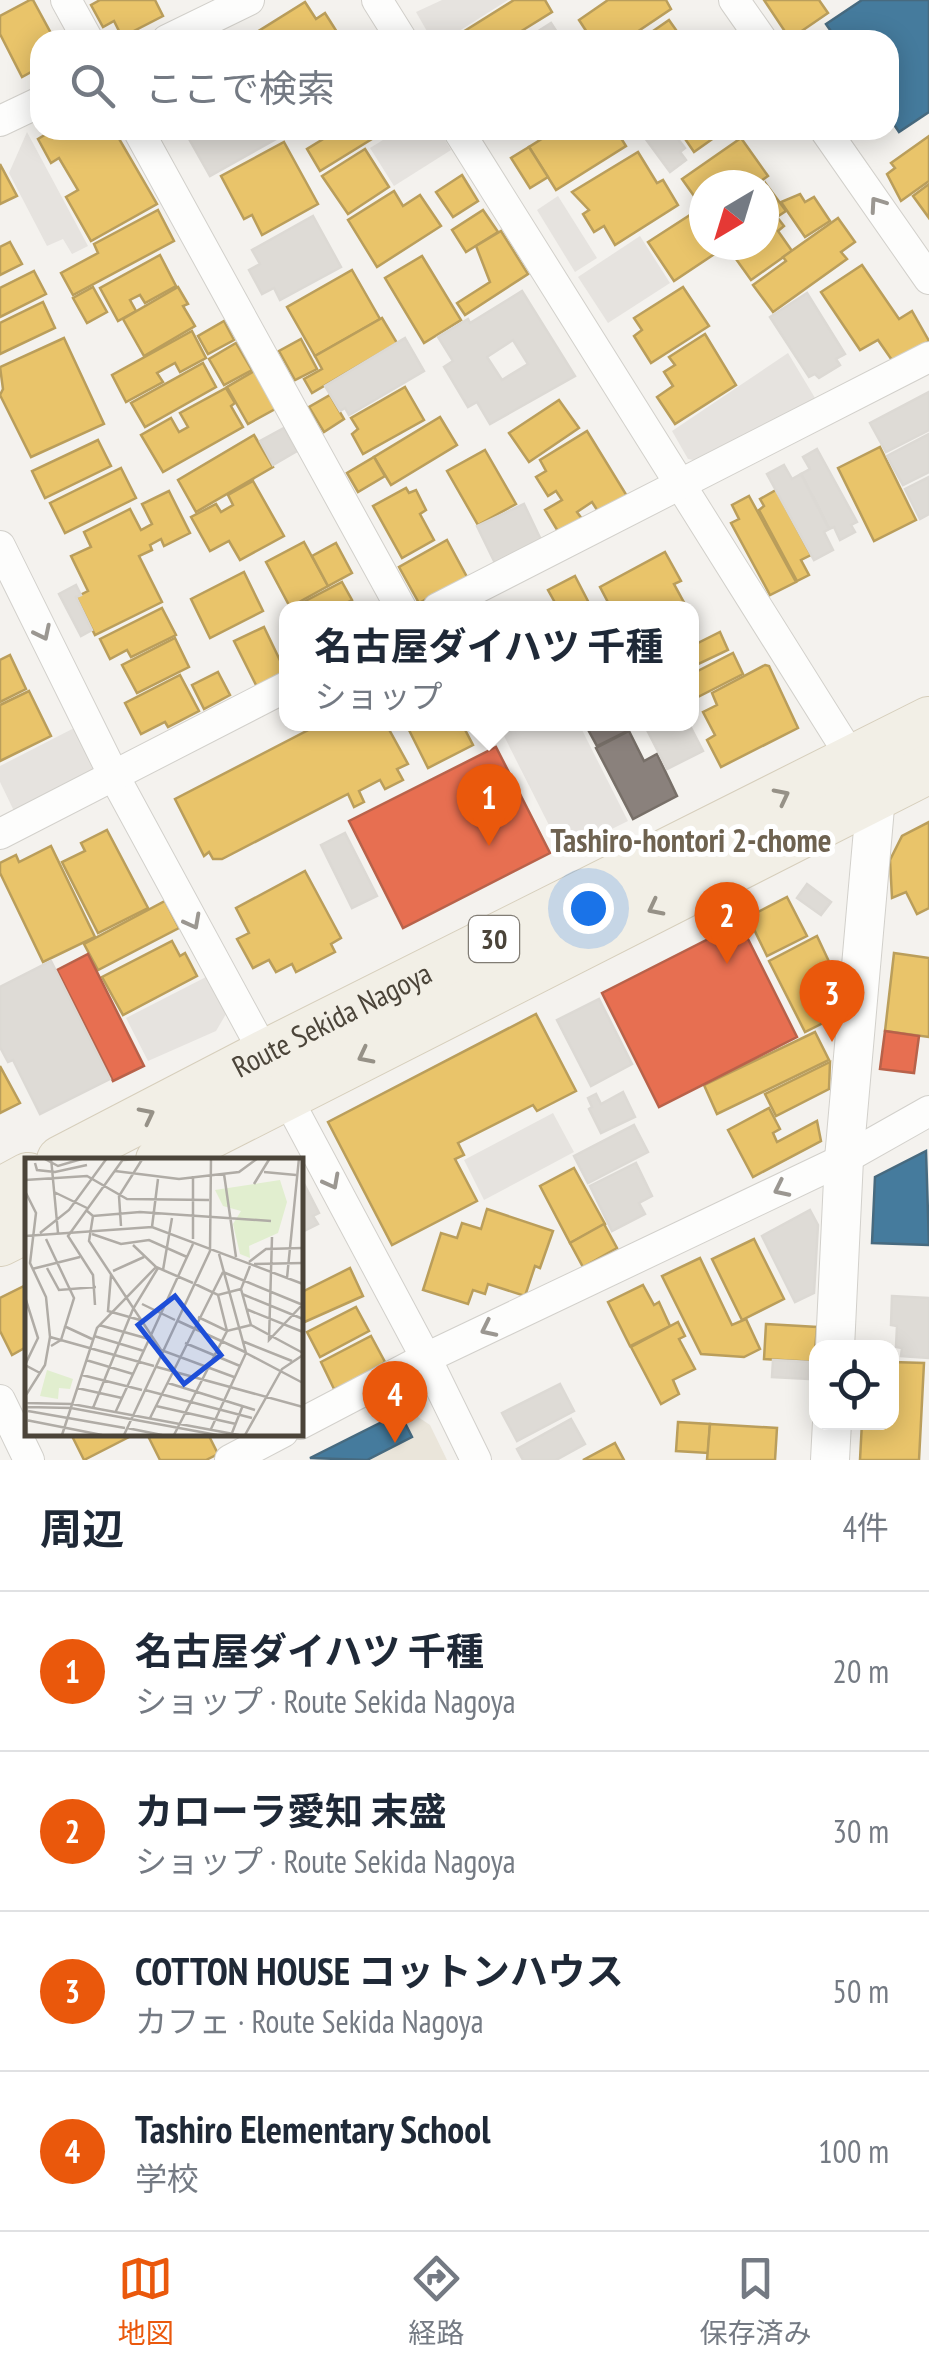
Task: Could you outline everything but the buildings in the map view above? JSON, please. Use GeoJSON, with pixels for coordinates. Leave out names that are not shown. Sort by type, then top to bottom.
{"type":"FeatureCollection","features":[{"type":"Feature","properties":{"kind":"main road","name":"Route Sekida Nagoya"},"geometry":{"type":"LineString","coordinates":[[164,1158],[286,1096],[864,778],[929,722]]}},
{"type":"Feature","properties":{"kind":"main road","name":"Route Sekida Nagoya"},"geometry":{"type":"LineString","coordinates":[[65,1158],[265,1054],[864,778],[929,769]]}},
{"type":"Feature","properties":{"kind":"main road"},"geometry":{"type":"LineString","coordinates":[[0,1192],[25,1179]]}},
{"type":"Feature","properties":{"kind":"main road"},"geometry":{"type":"LineString","coordinates":[[0,1242],[25,1230]]}},
{"type":"Feature","properties":{"kind":"street"},"geometry":{"type":"LineString","coordinates":[[66,0],[82,30]]}},
{"type":"Feature","properties":{"kind":"street"},"geometry":{"type":"LineString","coordinates":[[188,30],[249,0]]}},
{"type":"Feature","properties":{"kind":"street"},"geometry":{"type":"LineString","coordinates":[[376,0],[396,30]]}},
{"type":"Feature","properties":{"kind":"street"},"geometry":{"type":"LineString","coordinates":[[734,0],[755,30]]}},
{"type":"Feature","properties":{"kind":"street"},"geometry":{"type":"LineString","coordinates":[[0,121],[30,107]]}},
{"type":"Feature","properties":{"kind":"street"},"geometry":{"type":"LineString","coordinates":[[143,140],[396,601]]}},
{"type":"Feature","properties":{"kind":"street"},"geometry":{"type":"LineString","coordinates":[[464,140],[864,778],[835,1340]]}},
{"type":"Feature","properties":{"kind":"street"},"geometry":{"type":"LineString","coordinates":[[832,140],[929,279]]}},
{"type":"Feature","properties":{"kind":"street"},"geometry":{"type":"LineString","coordinates":[[452,601],[929,356]]}},
{"type":"Feature","properties":{"kind":"street"},"geometry":{"type":"LineString","coordinates":[[0,546],[114,776],[265,1054]]}},
{"type":"Feature","properties":{"kind":"street"},"geometry":{"type":"LineString","coordinates":[[0,834],[279,691]]}},
{"type":"Feature","properties":{"kind":"street"},"geometry":{"type":"LineString","coordinates":[[286,1096],[476,1460]]}},
{"type":"Feature","properties":{"kind":"street"},"geometry":{"type":"LineString","coordinates":[[302,1423],[426,1358],[844,1159],[928,1113]]}},
{"type":"Feature","properties":{"kind":"street"},"geometry":{"type":"LineString","coordinates":[[0,1400],[28,1460]]}},
{"type":"Feature","properties":{"kind":"street"},"geometry":{"type":"LineString","coordinates":[[830,1460],[832,1430]]}},
{"type":"Feature","properties":{"kind":"street"},"geometry":{"type":"LineString","coordinates":[[230,1460],[277,1435]]}},
{"type":"Feature","properties":{"kind":"shaded area"},"geometry":{"type":"Polygon","coordinates":[[[442,0],[508,0],[461,30],[426,30],[416,12],[442,0]]]}},
{"type":"Feature","properties":{"kind":"shaded area"},"geometry":{"type":"Polygon","coordinates":[[[27,132],[88,246],[72,254],[63,239],[47,246],[9,173],[27,132]]]}},
{"type":"Feature","properties":{"kind":"shaded area"},"geometry":{"type":"Polygon","coordinates":[[[383,140],[445,140],[451,150],[394,186],[370,148],[383,140]]]}},
{"type":"Feature","properties":{"kind":"shaded area"},"geometry":{"type":"Polygon","coordinates":[[[558,196],[597,258],[575,272],[537,210],[558,196]]]}},
{"type":"Feature","properties":{"kind":"shaded area"},"geometry":{"type":"Polygon","coordinates":[[[640,236],[670,283],[608,323],[578,277],[640,236]]]}},
{"type":"Feature","properties":{"kind":"shaded area"},"geometry":{"type":"Polygon","coordinates":[[[788,353],[818,403],[704,462],[688,459],[672,431],[788,353]]]}},
{"type":"Feature","properties":{"kind":"shaded area"},"geometry":{"type":"Polygon","coordinates":[[[80,725],[97,761],[93,774],[15,813],[0,782],[0,766],[80,725]]]}},
{"type":"Feature","properties":{"kind":"shaded area"},"geometry":{"type":"Polygon","coordinates":[[[583,731],[628,821],[563,853],[502,732],[583,731]]]}},
{"type":"Feature","properties":{"kind":"shaded area"},"geometry":{"type":"Polygon","coordinates":[[[206,977],[226,1014],[216,1031],[148,1061],[126,1018],[206,977]]]}},
{"type":"Feature","properties":{"kind":"shaded area"},"geometry":{"type":"Polygon","coordinates":[[[553,1113],[574,1152],[484,1200],[464,1160],[553,1113]]]}},
{"type":"Feature","properties":{"kind":"shaded area"},"geometry":{"type":"Polygon","coordinates":[[[412,1413],[430,1425],[447,1460],[315,1460],[412,1413]]]}},
{"type":"Feature","properties":{"kind":"place","name":"名古屋ダイハツ 千種"},"geometry":{"type":"Point","coordinates":[489,846]}},
{"type":"Feature","properties":{"kind":"place","name":"カローラ愛知 末盛"},"geometry":{"type":"Point","coordinates":[727,964]}},
{"type":"Feature","properties":{"kind":"place","name":"COTTON HOUSE コットンハウス"},"geometry":{"type":"Point","coordinates":[832,1042]}},
{"type":"Feature","properties":{"kind":"place","name":"Tashiro Elementary School"},"geometry":{"type":"Point","coordinates":[395,1443]}},
{"type":"Feature","properties":{"kind":"district","name":"Tashiro-hontori 2-chome"},"geometry":{"type":"Point","coordinates":[691,841]}}]}
